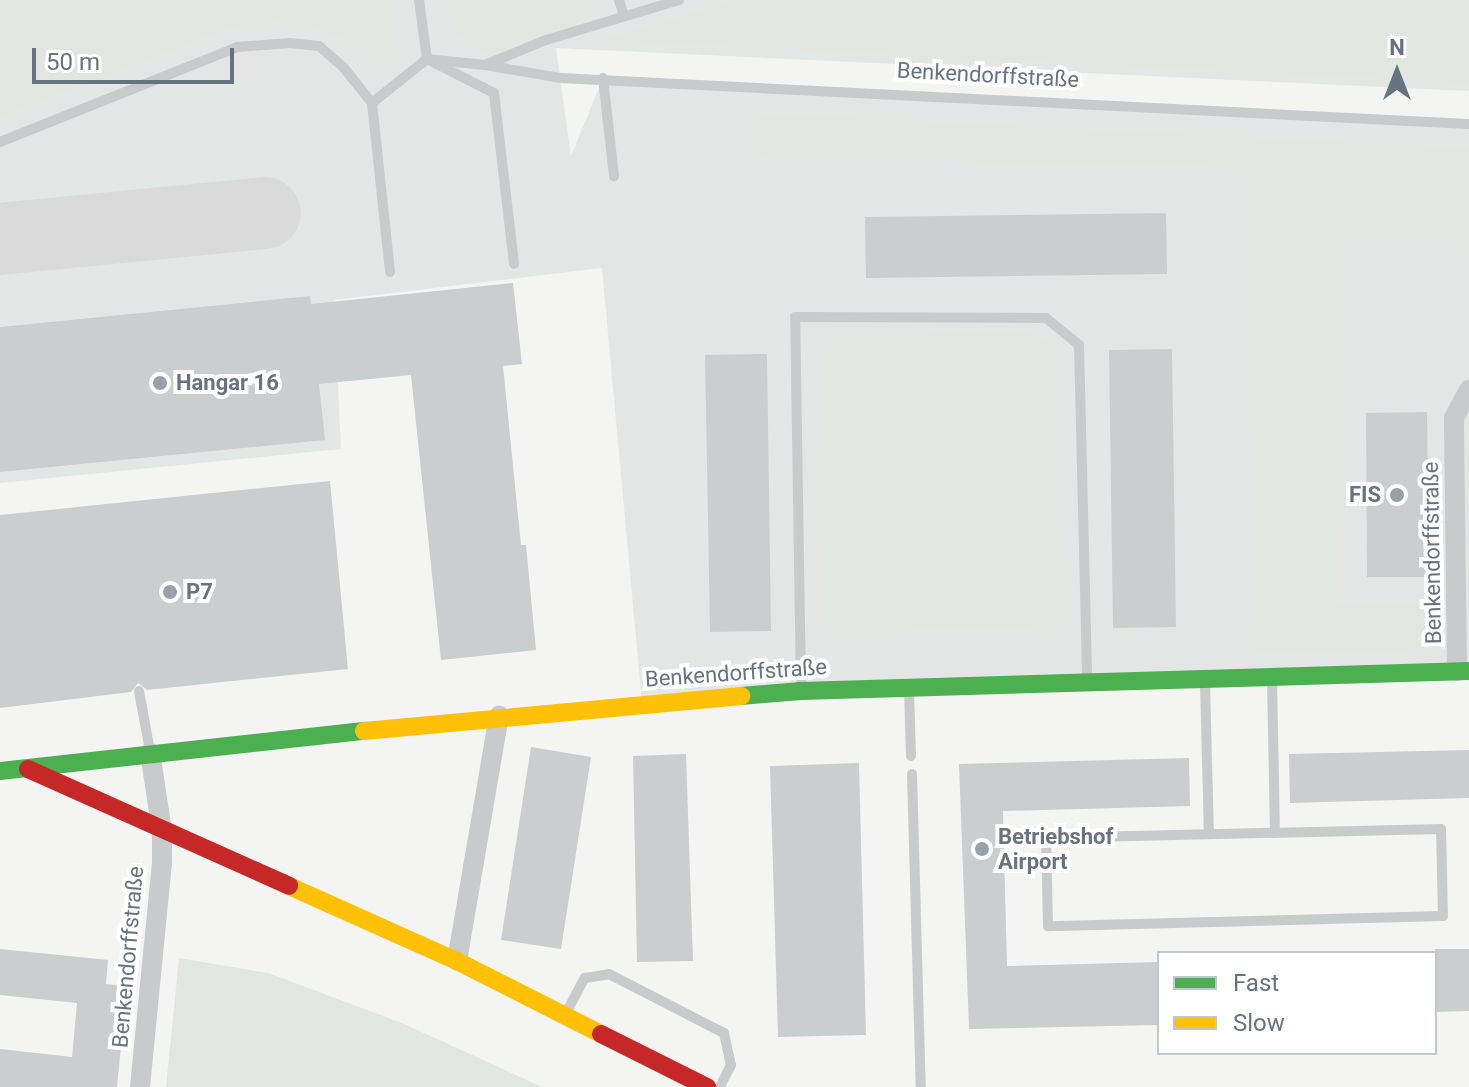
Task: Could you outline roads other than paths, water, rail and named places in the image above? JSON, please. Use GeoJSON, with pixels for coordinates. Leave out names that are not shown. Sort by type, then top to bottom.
{"type":"FeatureCollection","features":[{"type":"Feature","properties":{"kind":"street","name":"Benkendorffstraße"},"geometry":{"type":"LineString","coordinates":[[140,1087],[162,861],[162,831],[150,753],[499,716],[801,691],[1463,671],[1454,418],[1469,390]]}},
{"type":"Feature","properties":{"kind":"street"},"geometry":{"type":"LineString","coordinates":[[457,961],[499,716]]}},
{"type":"Feature","properties":{"kind":"street"},"geometry":{"type":"LineString","coordinates":[[0,771],[150,753]]}},
{"type":"Feature","properties":{"kind":"street"},"geometry":{"type":"LineString","coordinates":[[25,768],[457,961],[707,1087]]}},
{"type":"Feature","properties":{"kind":"lane"},"geometry":{"type":"LineString","coordinates":[[419,0],[427,59]]}},
{"type":"Feature","properties":{"kind":"lane"},"geometry":{"type":"LineString","coordinates":[[619,0],[624,16]]}},
{"type":"Feature","properties":{"kind":"lane"},"geometry":{"type":"LineString","coordinates":[[485,65],[546,40],[679,0]]}},
{"type":"Feature","properties":{"kind":"lane"},"geometry":{"type":"LineString","coordinates":[[0,142],[237,47],[290,43],[319,46],[344,68],[372,103],[390,272]]}},
{"type":"Feature","properties":{"kind":"lane"},"geometry":{"type":"LineString","coordinates":[[372,103],[427,59]]}},
{"type":"Feature","properties":{"kind":"lane"},"geometry":{"type":"LineString","coordinates":[[427,59],[494,93],[514,264]]}},
{"type":"Feature","properties":{"kind":"lane","name":"Benkendorffstraße"},"geometry":{"type":"LineString","coordinates":[[427,59],[560,78],[1469,124]]}},
{"type":"Feature","properties":{"kind":"lane"},"geometry":{"type":"LineString","coordinates":[[603,78],[614,176]]}},
{"type":"Feature","properties":{"kind":"lane"},"geometry":{"type":"LineString","coordinates":[[801,691],[795,317],[1046,318],[1079,345],[1087,681]]}},
{"type":"Feature","properties":{"kind":"lane"},"geometry":{"type":"LineString","coordinates":[[1271,676],[1275,833]]}},
{"type":"Feature","properties":{"kind":"lane"},"geometry":{"type":"LineString","coordinates":[[1205,678],[1209,834]]}},
{"type":"Feature","properties":{"kind":"lane"},"geometry":{"type":"LineString","coordinates":[[909,686],[911,756]]}},
{"type":"Feature","properties":{"kind":"lane"},"geometry":{"type":"LineString","coordinates":[[139,691],[150,753]]}},
{"type":"Feature","properties":{"kind":"lane"},"geometry":{"type":"LineString","coordinates":[[912,774],[921,1087]]}},
{"type":"Feature","properties":{"kind":"lane"},"geometry":{"type":"LineString","coordinates":[[1441,829],[1443,916],[1048,926],[1046,838],[1275,833],[1441,829]]}},
{"type":"Feature","properties":{"kind":"lane"},"geometry":{"type":"LineString","coordinates":[[565,1015],[585,978],[609,974],[724,1033],[731,1065],[720,1087]]}},
{"type":"Feature","properties":{"kind":"place","name":"Hangar 16"},"geometry":{"type":"Point","coordinates":[160,383]}},
{"type":"Feature","properties":{"kind":"place","name":"FIS"},"geometry":{"type":"Point","coordinates":[1397,495]}},
{"type":"Feature","properties":{"kind":"place","name":"P7"},"geometry":{"type":"Point","coordinates":[170,592]}},
{"type":"Feature","properties":{"kind":"place","name":"Betriebshof Airport"},"geometry":{"type":"Point","coordinates":[982,849]}}]}
